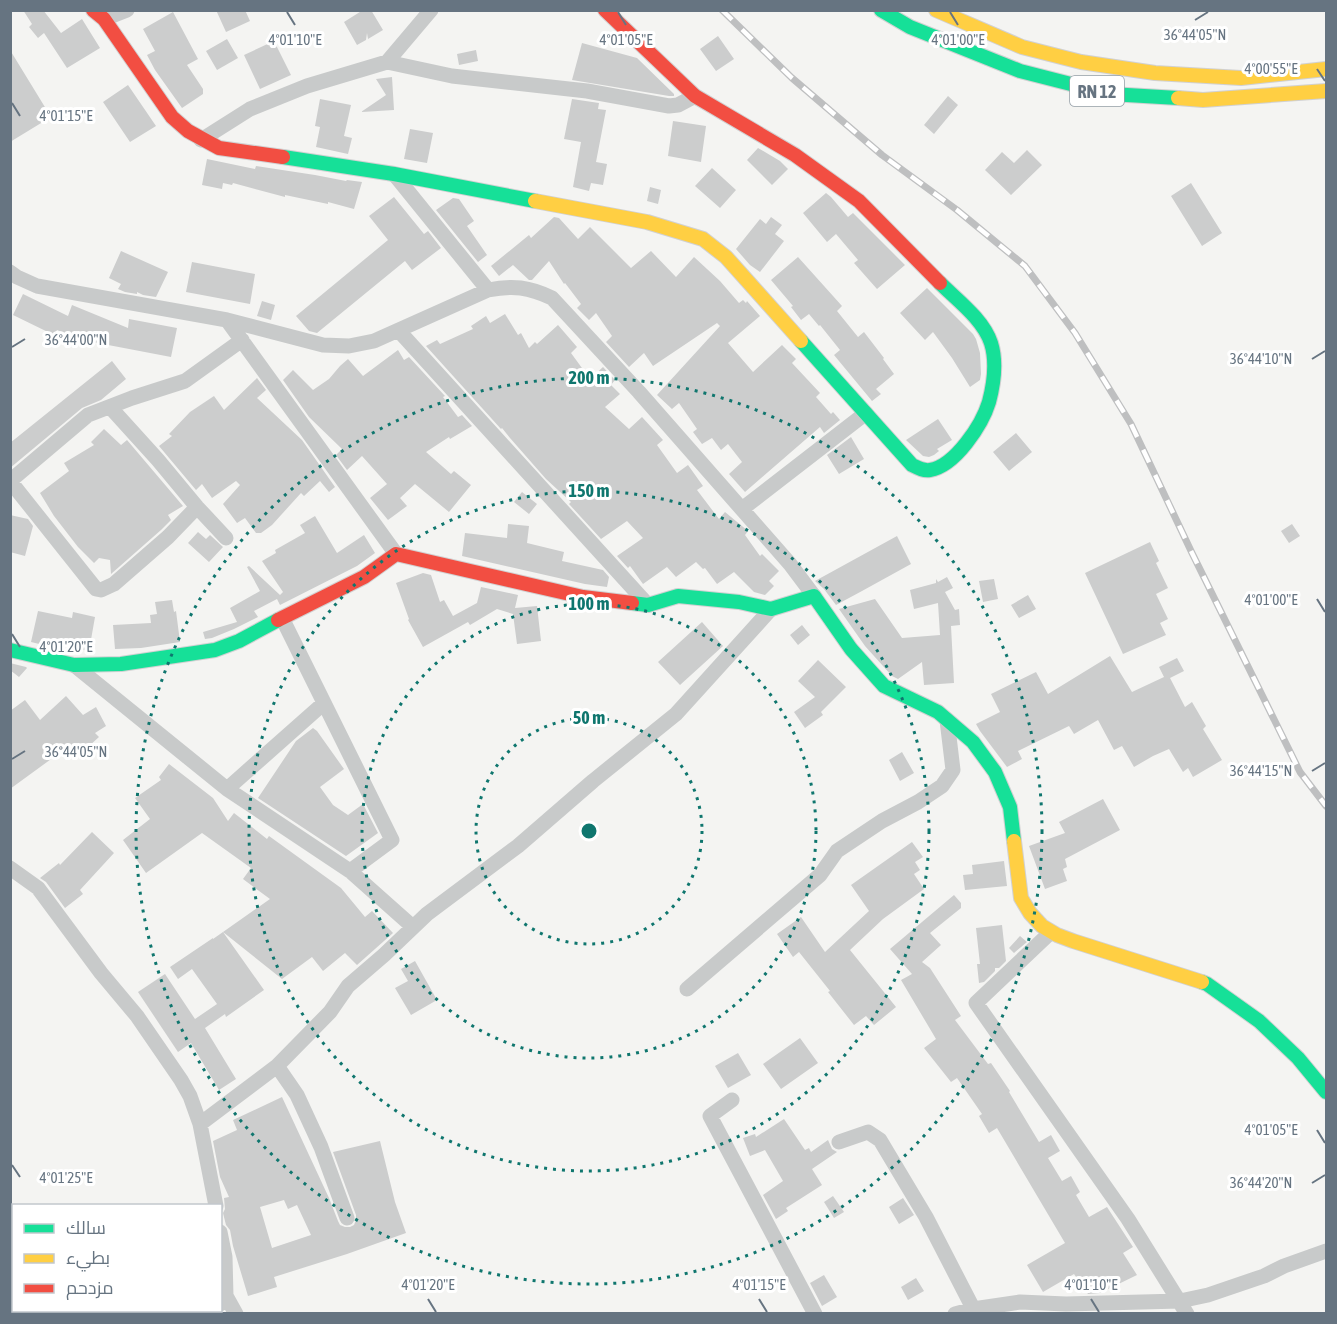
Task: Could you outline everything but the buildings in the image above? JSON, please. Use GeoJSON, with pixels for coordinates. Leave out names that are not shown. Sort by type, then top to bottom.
{"type":"FeatureCollection","features":[{"type":"Feature","properties":{"kind":"main road"},"geometry":{"type":"LineString","coordinates":[[98,15],[172,117],[201,141],[238,151],[394,174],[647,222],[703,238],[726,257],[916,468],[931,471],[940,467],[960,451],[974,434],[991,395],[993,348],[983,326],[859,201],[795,155],[695,96],[605,10]]}},
{"type":"Feature","properties":{"kind":"main road","name":"RN 12"},"geometry":{"type":"LineString","coordinates":[[881,10],[910,27],[1020,71],[1110,94],[1203,100],[1326,91]]}},
{"type":"Feature","properties":{"kind":"main road","name":"RN 12"},"geometry":{"type":"LineString","coordinates":[[936,10],[1022,47],[1092,64],[1155,73],[1241,78],[1326,69]]}},
{"type":"Feature","properties":{"kind":"main road"},"geometry":{"type":"LineString","coordinates":[[10,650],[74,665],[121,664],[215,650],[239,641],[364,577],[396,554],[583,597],[648,605],[678,597],[739,602],[771,609],[814,596],[851,649],[884,686],[938,711],[973,742],[995,772],[1010,807],[1022,898],[1030,913],[1042,926],[1073,941],[1207,984],[1259,1021],[1298,1058],[1326,1092]]}},
{"type":"Feature","properties":{"kind":"street"},"geometry":{"type":"LineString","coordinates":[[98,15],[127,10]]}},
{"type":"Feature","properties":{"kind":"street"},"geometry":{"type":"LineString","coordinates":[[387,62],[431,10]]}},
{"type":"Feature","properties":{"kind":"street"},"geometry":{"type":"LineString","coordinates":[[201,141],[250,109],[307,86],[387,62],[452,76],[587,91],[669,106],[678,105],[695,96]]}},
{"type":"Feature","properties":{"kind":"street"},"geometry":{"type":"LineString","coordinates":[[394,174],[488,290]]}},
{"type":"Feature","properties":{"kind":"street"},"geometry":{"type":"LineString","coordinates":[[10,272],[37,285],[227,320],[323,345],[349,346],[375,341],[488,290],[521,287],[537,291],[552,298],[639,392],[790,564],[814,596]]}},
{"type":"Feature","properties":{"kind":"street"},"geometry":{"type":"LineString","coordinates":[[227,320],[396,554]]}},
{"type":"Feature","properties":{"kind":"street"},"geometry":{"type":"LineString","coordinates":[[399,331],[648,605]]}},
{"type":"Feature","properties":{"kind":"street"},"geometry":{"type":"LineString","coordinates":[[197,507],[168,537],[114,584],[101,590],[96,589],[10,481],[87,415],[185,381],[242,340]]}},
{"type":"Feature","properties":{"kind":"street"},"geometry":{"type":"LineString","coordinates":[[110,407],[226,538]]}},
{"type":"Feature","properties":{"kind":"street"},"geometry":{"type":"LineString","coordinates":[[742,509],[866,413]]}},
{"type":"Feature","properties":{"kind":"street"},"geometry":{"type":"LineString","coordinates":[[200,1124],[277,1066],[330,1012],[348,986],[427,914],[518,846],[676,714],[771,609]]}},
{"type":"Feature","properties":{"kind":"street"},"geometry":{"type":"LineString","coordinates":[[282,618],[392,840],[350,871]]}},
{"type":"Feature","properties":{"kind":"street"},"geometry":{"type":"LineString","coordinates":[[74,665],[227,789],[350,871],[413,927]]}},
{"type":"Feature","properties":{"kind":"street"},"geometry":{"type":"LineString","coordinates":[[227,789],[324,703]]}},
{"type":"Feature","properties":{"kind":"street"},"geometry":{"type":"LineString","coordinates":[[687,989],[820,875],[837,851],[882,821],[942,786],[953,770],[947,720]]}},
{"type":"Feature","properties":{"kind":"street"},"geometry":{"type":"LineString","coordinates":[[10,868],[38,888],[88,956],[137,1016],[181,1080],[190,1096],[200,1124],[216,1204]]}},
{"type":"Feature","properties":{"kind":"street"},"geometry":{"type":"LineString","coordinates":[[1051,932],[976,1003],[1128,1219],[1184,1307]]}},
{"type":"Feature","properties":{"kind":"street"},"geometry":{"type":"LineString","coordinates":[[277,1066],[297,1095],[321,1147],[347,1218]]}},
{"type":"Feature","properties":{"kind":"street"},"geometry":{"type":"LineString","coordinates":[[732,1100],[710,1116],[814,1314]]}},
{"type":"Feature","properties":{"kind":"street"},"geometry":{"type":"LineString","coordinates":[[839,1142],[868,1132],[880,1140],[926,1217],[974,1311]]}},
{"type":"Feature","properties":{"kind":"street"},"geometry":{"type":"LineString","coordinates":[[222,1242],[225,1257],[223,1300],[236,1314]]}},
{"type":"Feature","properties":{"kind":"street"},"geometry":{"type":"LineString","coordinates":[[955,1314],[1020,1302],[1184,1307],[1209,1295],[1326,1251]]}},
{"type":"Feature","properties":{"kind":"railway"},"geometry":{"type":"LineString","coordinates":[[722,10],[792,78],[882,155],[957,210],[1025,266],[1075,333],[1131,424],[1300,772],[1326,806]]}},
{"type":"Feature","properties":{"kind":"traffic: fast"},"geometry":{"type":"LineString","coordinates":[[881,10],[910,27],[1020,71],[1110,94],[1178,98]]}},
{"type":"Feature","properties":{"kind":"traffic: fast"},"geometry":{"type":"LineString","coordinates":[[283,157],[394,174],[535,201]]}},
{"type":"Feature","properties":{"kind":"traffic: fast"},"geometry":{"type":"LineString","coordinates":[[801,341],[912,465],[925,470],[939,467],[958,453],[980,422],[989,402],[994,365],[991,343],[982,326],[969,310],[940,283]]}},
{"type":"Feature","properties":{"kind":"traffic: fast"},"geometry":{"type":"LineString","coordinates":[[632,603],[648,605],[678,596],[739,602],[771,609],[814,596],[851,649],[884,686],[938,712],[973,742],[995,772],[1010,807],[1014,841]]}},
{"type":"Feature","properties":{"kind":"traffic: fast"},"geometry":{"type":"LineString","coordinates":[[10,650],[74,665],[121,664],[215,650],[239,641],[278,620]]}},
{"type":"Feature","properties":{"kind":"traffic: fast"},"geometry":{"type":"LineString","coordinates":[[1202,982],[1259,1021],[1298,1058],[1326,1092]]}},
{"type":"Feature","properties":{"kind":"traffic: slow"},"geometry":{"type":"LineString","coordinates":[[936,10],[1022,47],[1081,62],[1155,73],[1241,78],[1326,69]]}},
{"type":"Feature","properties":{"kind":"traffic: slow"},"geometry":{"type":"LineString","coordinates":[[1178,98],[1203,100],[1326,91]]}},
{"type":"Feature","properties":{"kind":"traffic: slow"},"geometry":{"type":"LineString","coordinates":[[535,201],[647,222],[703,239],[726,257],[801,341]]}},
{"type":"Feature","properties":{"kind":"traffic: slow"},"geometry":{"type":"LineString","coordinates":[[1014,841],[1021,898],[1030,913],[1042,926],[1073,941],[1202,982]]}},
{"type":"Feature","properties":{"kind":"traffic: jam"},"geometry":{"type":"LineString","coordinates":[[93,10],[104,19],[172,117],[188,131],[219,148],[283,157]]}},
{"type":"Feature","properties":{"kind":"traffic: jam"},"geometry":{"type":"LineString","coordinates":[[605,10],[695,96],[795,155],[859,201],[940,283]]}},
{"type":"Feature","properties":{"kind":"traffic: jam"},"geometry":{"type":"LineString","coordinates":[[278,620],[364,577],[396,554],[583,597],[632,603]]}}]}
